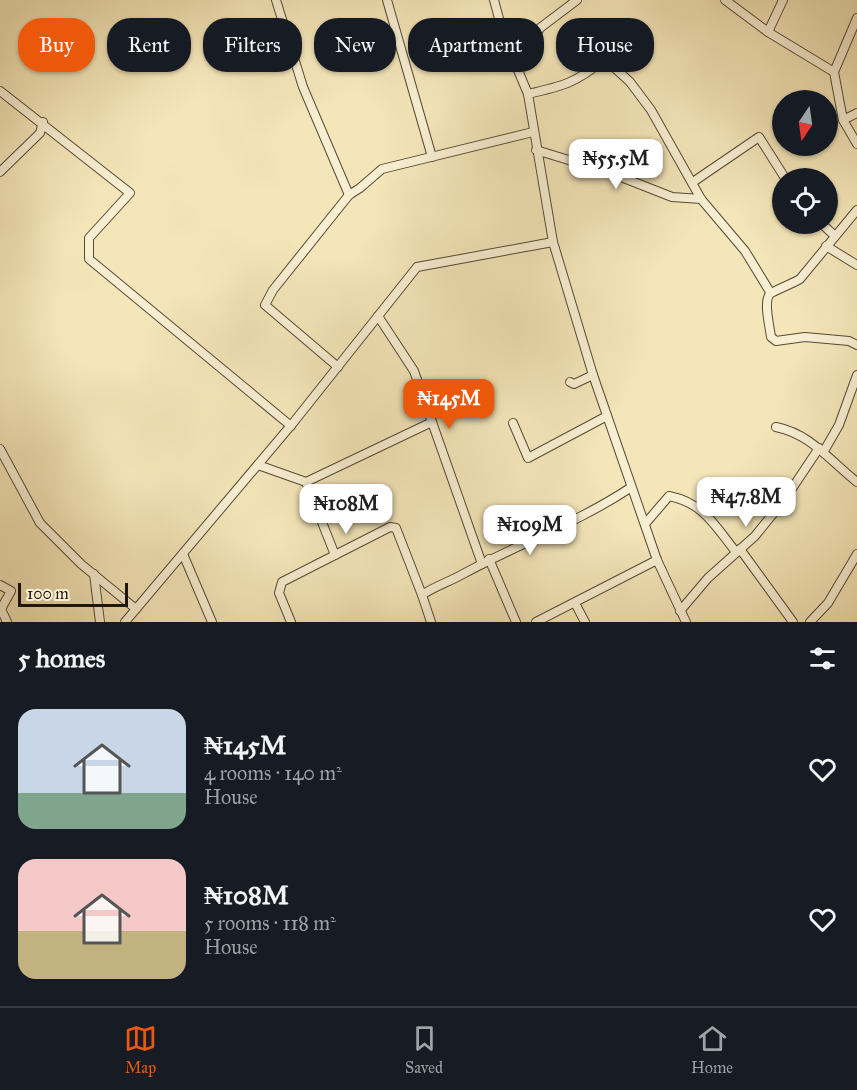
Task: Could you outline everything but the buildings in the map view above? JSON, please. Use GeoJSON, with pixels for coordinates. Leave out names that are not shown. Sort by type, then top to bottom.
{"type":"FeatureCollection","features":[{"type":"Feature","properties":{"kind":"street"},"geometry":{"type":"LineString","coordinates":[[276,0],[303,87],[349,195]]}},
{"type":"Feature","properties":{"kind":"street"},"geometry":{"type":"LineString","coordinates":[[387,0],[432,156]]}},
{"type":"Feature","properties":{"kind":"street"},"geometry":{"type":"LineString","coordinates":[[494,0],[499,18]]}},
{"type":"Feature","properties":{"kind":"street"},"geometry":{"type":"LineString","coordinates":[[544,25],[577,0]]}},
{"type":"Feature","properties":{"kind":"street"},"geometry":{"type":"LineString","coordinates":[[725,0],[768,32],[834,72]]}},
{"type":"Feature","properties":{"kind":"street"},"geometry":{"type":"LineString","coordinates":[[768,32],[783,0]]}},
{"type":"Feature","properties":{"kind":"street"},"geometry":{"type":"LineString","coordinates":[[857,18],[834,72],[843,120],[857,144]]}},
{"type":"Feature","properties":{"kind":"street"},"geometry":{"type":"LineString","coordinates":[[528,94],[573,82],[605,59],[630,82],[651,110],[701,199],[745,251],[771,292]]}},
{"type":"Feature","properties":{"kind":"street"},"geometry":{"type":"LineString","coordinates":[[518,72],[528,94],[553,242],[592,375],[657,560],[686,622]]}},
{"type":"Feature","properties":{"kind":"street"},"geometry":{"type":"LineString","coordinates":[[0,91],[130,193],[89,238],[89,259],[291,426]]}},
{"type":"Feature","properties":{"kind":"street"},"geometry":{"type":"LineString","coordinates":[[843,120],[857,113]]}},
{"type":"Feature","properties":{"kind":"street"},"geometry":{"type":"LineString","coordinates":[[0,172],[40,133],[42,123]]}},
{"type":"Feature","properties":{"kind":"street"},"geometry":{"type":"LineString","coordinates":[[338,367],[266,305],[273,290],[349,195],[382,168],[533,132]]}},
{"type":"Feature","properties":{"kind":"street"},"geometry":{"type":"LineString","coordinates":[[693,182],[759,137],[779,168]]}},
{"type":"Feature","properties":{"kind":"street"},"geometry":{"type":"LineString","coordinates":[[536,150],[611,173],[672,196],[701,199]]}},
{"type":"Feature","properties":{"kind":"street"},"geometry":{"type":"LineString","coordinates":[[857,210],[800,279],[780,290],[771,292],[767,298],[767,307],[771,337],[776,341],[805,337],[840,340],[857,345]]}},
{"type":"Feature","properties":{"kind":"street"},"geometry":{"type":"LineString","coordinates":[[125,622],[291,426],[417,267],[553,242]]}},
{"type":"Feature","properties":{"kind":"street"},"geometry":{"type":"LineString","coordinates":[[826,246],[857,265]]}},
{"type":"Feature","properties":{"kind":"street"},"geometry":{"type":"LineString","coordinates":[[378,316],[414,371],[485,561],[516,622]]}},
{"type":"Feature","properties":{"kind":"street"},"geometry":{"type":"LineString","coordinates":[[570,382],[574,384],[592,375]]}},
{"type":"Feature","properties":{"kind":"street"},"geometry":{"type":"LineString","coordinates":[[680,611],[708,578],[756,536],[785,499],[839,425],[855,387],[857,375]]}},
{"type":"Feature","properties":{"kind":"street"},"geometry":{"type":"LineString","coordinates":[[513,423],[528,458],[606,416]]}},
{"type":"Feature","properties":{"kind":"street"},"geometry":{"type":"LineString","coordinates":[[258,465],[306,482],[432,422]]}},
{"type":"Feature","properties":{"kind":"street"},"geometry":{"type":"LineString","coordinates":[[776,427],[793,431],[821,450],[857,482]]}},
{"type":"Feature","properties":{"kind":"street"},"geometry":{"type":"LineString","coordinates":[[0,449],[40,523],[94,574],[136,609]]}},
{"type":"Feature","properties":{"kind":"street"},"geometry":{"type":"LineString","coordinates":[[306,482],[335,555]]}},
{"type":"Feature","properties":{"kind":"street"},"geometry":{"type":"LineString","coordinates":[[422,595],[431,588],[457,578],[485,561],[574,521],[630,488]]}},
{"type":"Feature","properties":{"kind":"street"},"geometry":{"type":"LineString","coordinates":[[645,524],[669,496],[680,498],[699,507],[738,551],[793,622]]}},
{"type":"Feature","properties":{"kind":"street"},"geometry":{"type":"LineString","coordinates":[[291,622],[279,593],[282,582],[390,526],[396,528],[431,622]]}},
{"type":"Feature","properties":{"kind":"street"},"geometry":{"type":"LineString","coordinates":[[183,554],[212,622]]}},
{"type":"Feature","properties":{"kind":"street"},"geometry":{"type":"LineString","coordinates":[[810,622],[828,603],[857,554]]}},
{"type":"Feature","properties":{"kind":"street"},"geometry":{"type":"LineString","coordinates":[[536,622],[657,560]]}},
{"type":"Feature","properties":{"kind":"street"},"geometry":{"type":"LineString","coordinates":[[94,574],[100,622]]}},
{"type":"Feature","properties":{"kind":"street"},"geometry":{"type":"LineString","coordinates":[[0,585],[11,591],[0,609],[7,622]]}},
{"type":"Feature","properties":{"kind":"street"},"geometry":{"type":"LineString","coordinates":[[575,603],[585,622]]}}]}
